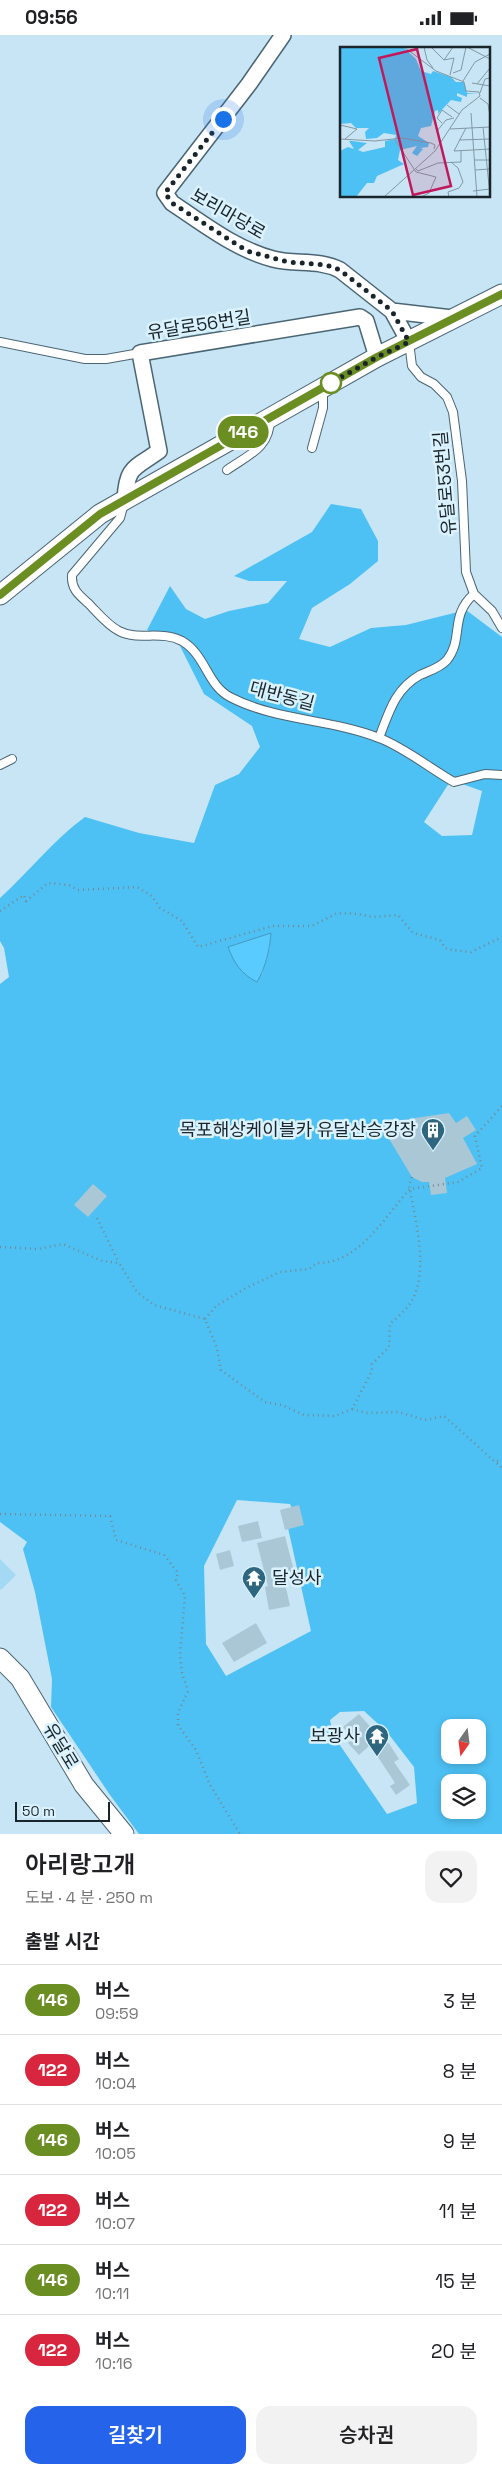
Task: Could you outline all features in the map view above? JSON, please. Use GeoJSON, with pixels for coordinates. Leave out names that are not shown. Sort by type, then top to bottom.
{"type":"FeatureCollection","features":[{"type":"Feature","properties":{"kind":"street","name":"보리마당로"},"geometry":{"type":"LineString","coordinates":[[283,35],[249,84],[165,193],[172,203],[247,251],[288,262],[333,267],[392,311],[409,342]]}},
{"type":"Feature","properties":{"kind":"street"},"geometry":{"type":"LineString","coordinates":[[0,595],[100,514],[377,357],[502,294]]}},
{"type":"Feature","properties":{"kind":"street"},"geometry":{"type":"LineString","coordinates":[[392,311],[452,318]]}},
{"type":"Feature","properties":{"kind":"street","name":"유달로56번길"},"geometry":{"type":"LineString","coordinates":[[140,353],[360,317],[366,321],[377,357]]}},
{"type":"Feature","properties":{"kind":"street"},"geometry":{"type":"LineString","coordinates":[[126,499],[127,478],[133,469],[159,451],[140,353]]}},
{"type":"Feature","properties":{"kind":"street","name":"유달로"},"geometry":{"type":"LineString","coordinates":[[0,1658],[20,1678],[84,1785],[124,1834]]}},
{"type":"Feature","properties":{"kind":"lane","name":"유달로56번길"},"geometry":{"type":"LineString","coordinates":[[0,342],[85,359],[106,359],[140,353]]}},
{"type":"Feature","properties":{"kind":"lane","name":"유달로53번길"},"geometry":{"type":"LineString","coordinates":[[409,342],[412,366],[421,377],[434,385],[447,397],[453,412],[462,481],[466,571],[474,594],[492,611],[502,628]]}},
{"type":"Feature","properties":{"kind":"lane"},"geometry":{"type":"LineString","coordinates":[[312,449],[323,408],[323,387]]}},
{"type":"Feature","properties":{"kind":"lane"},"geometry":{"type":"LineString","coordinates":[[227,470],[264,443],[270,429],[270,417]]}},
{"type":"Feature","properties":{"kind":"lane","name":"대반동길"},"geometry":{"type":"LineString","coordinates":[[126,499],[120,518],[72,575],[71,583],[74,590],[100,616],[119,631],[168,636],[181,640],[203,660],[211,679],[227,696],[256,709],[327,723],[379,738],[454,782],[485,774],[502,775]]}},
{"type":"Feature","properties":{"kind":"lane"},"geometry":{"type":"LineString","coordinates":[[379,738],[393,701],[403,686],[447,660],[454,644],[462,606],[474,594]]}},
{"type":"Feature","properties":{"kind":"lane"},"geometry":{"type":"LineString","coordinates":[[0,765],[12,759]]}},
{"type":"Feature","properties":{"kind":"path"},"geometry":{"type":"LineString","coordinates":[[0,911],[24,895],[26,901],[48,883],[69,885],[78,890],[137,887],[152,896],[160,908],[182,921],[198,947],[273,926],[312,926],[337,913],[358,913],[373,917],[398,915],[413,933],[440,940],[445,948],[452,950],[471,952],[502,937]]}},
{"type":"Feature","properties":{"kind":"path"},"geometry":{"type":"LineString","coordinates":[[205,1319],[216,1305],[246,1287],[280,1272],[309,1269],[316,1263],[328,1263],[357,1248],[380,1225],[410,1189],[458,1182],[482,1168],[475,1136],[502,1106]]}},
{"type":"Feature","properties":{"kind":"path"},"geometry":{"type":"LineString","coordinates":[[352,1409],[372,1371],[372,1364],[389,1347],[390,1324],[409,1305],[417,1290],[420,1278],[420,1249],[410,1189],[412,1177]]}},
{"type":"Feature","properties":{"kind":"path"},"geometry":{"type":"LineString","coordinates":[[96,1218],[119,1263],[137,1292],[154,1305],[205,1319]]}},
{"type":"Feature","properties":{"kind":"path"},"geometry":{"type":"LineString","coordinates":[[0,1247],[38,1249],[63,1244],[102,1261],[119,1263]]}},
{"type":"Feature","properties":{"kind":"path"},"geometry":{"type":"LineString","coordinates":[[205,1319],[217,1348],[221,1370],[265,1403],[282,1405],[304,1415],[320,1417],[335,1416],[352,1409],[366,1413],[399,1412],[425,1420],[444,1416],[497,1461],[502,1468]]}},
{"type":"Feature","properties":{"kind":"path"},"geometry":{"type":"LineString","coordinates":[[497,1461],[502,1462]]}},
{"type":"Feature","properties":{"kind":"path"},"geometry":{"type":"LineString","coordinates":[[0,1514],[110,1516],[116,1540],[164,1555],[172,1564],[178,1573],[176,1580],[185,1596],[180,1654],[183,1664],[182,1673],[188,1691],[178,1713],[178,1725],[196,1750],[210,1785],[240,1834]]}},
{"type":"Feature","properties":{"kind":"shaded area"},"geometry":{"type":"Polygon","coordinates":[[[331,504],[361,509],[378,541],[378,561],[350,584],[312,608],[299,639],[330,647],[371,628],[406,625],[466,610],[502,637],[502,1834],[139,1834],[110,1795],[51,1707],[52,1679],[35,1592],[23,1549],[27,1542],[0,1522],[0,984],[9,977],[4,948],[0,941],[0,898],[62,836],[85,817],[139,833],[194,843],[215,785],[239,774],[260,747],[252,726],[204,694],[179,644],[147,630],[170,586],[186,609],[205,619],[229,611],[268,603],[287,581],[249,581],[234,576],[312,532],[331,504]],[[451,780],[424,822],[442,836],[472,835],[482,791],[451,780]],[[270,946],[228,947],[262,974],[270,946]],[[237,1500],[204,1566],[206,1644],[226,1676],[311,1631],[288,1528],[295,1515],[290,1504],[237,1500]],[[364,1711],[340,1712],[330,1720],[333,1735],[387,1814],[417,1803],[414,1767],[387,1732],[364,1711]]]}},
{"type":"Feature","properties":{"kind":"shaded area"},"geometry":{"type":"Polygon","coordinates":[[[271,933],[267,959],[257,982],[239,967],[228,947],[271,933]]]}},
{"type":"Feature","properties":{"kind":"shaded area"},"geometry":{"type":"Polygon","coordinates":[[[0,1559],[16,1575],[1,1590],[0,1589],[0,1559]]]}},
{"type":"Feature","properties":{"kind":"building","name":"목포해상케이블카 유달산승강장"},"geometry":{"type":"Polygon","coordinates":[[[449,1113],[456,1123],[467,1116],[476,1130],[463,1138],[477,1164],[445,1178],[447,1193],[431,1195],[429,1182],[422,1182],[412,1177],[388,1137],[395,1121],[449,1113]]]}},
{"type":"Feature","properties":{"kind":"building"},"geometry":{"type":"Polygon","coordinates":[[[93,1184],[107,1196],[88,1217],[74,1205],[93,1184]]]}},
{"type":"Feature","properties":{"kind":"building"},"geometry":{"type":"Polygon","coordinates":[[[299,1505],[304,1525],[285,1530],[280,1510],[299,1505]]]}},
{"type":"Feature","properties":{"kind":"building"},"geometry":{"type":"Polygon","coordinates":[[[258,1521],[262,1538],[242,1542],[238,1526],[258,1521]]]}},
{"type":"Feature","properties":{"kind":"building"},"geometry":{"type":"Polygon","coordinates":[[[285,1536],[294,1571],[283,1574],[290,1606],[269,1610],[265,1587],[268,1586],[257,1543],[285,1536]]]}},
{"type":"Feature","properties":{"kind":"building"},"geometry":{"type":"Polygon","coordinates":[[[230,1550],[234,1566],[220,1570],[216,1554],[230,1550]]]}},
{"type":"Feature","properties":{"kind":"building"},"geometry":{"type":"Polygon","coordinates":[[[256,1623],[267,1643],[234,1662],[222,1643],[256,1623]]]}},
{"type":"Feature","properties":{"kind":"building"},"geometry":{"type":"Polygon","coordinates":[[[359,1714],[383,1741],[386,1739],[399,1759],[394,1762],[410,1785],[396,1795],[390,1786],[395,1783],[370,1745],[359,1755],[348,1743],[353,1739],[343,1727],[359,1714]]]}},
{"type":"Feature","properties":{"kind":"bus line","name":"146"},"geometry":{"type":"LineString","coordinates":[[0,595],[100,514],[377,357],[502,294]]}},
{"type":"Feature","properties":{"kind":"place","name":"목포해상케이블카 유달산승강장"},"geometry":{"type":"Point","coordinates":[433,1151]}},
{"type":"Feature","properties":{"kind":"place","name":"달성사"},"geometry":{"type":"Point","coordinates":[254,1599]}},
{"type":"Feature","properties":{"kind":"place","name":"보광사"},"geometry":{"type":"Point","coordinates":[377,1757]}},
{"type":"Feature","properties":{"kind":"route"},"geometry":{"type":"LineString","coordinates":[[223,119],[165,193],[172,203],[247,251],[273,259],[326,265],[340,270],[392,311],[409,342],[377,357],[331,383]]}}]}
